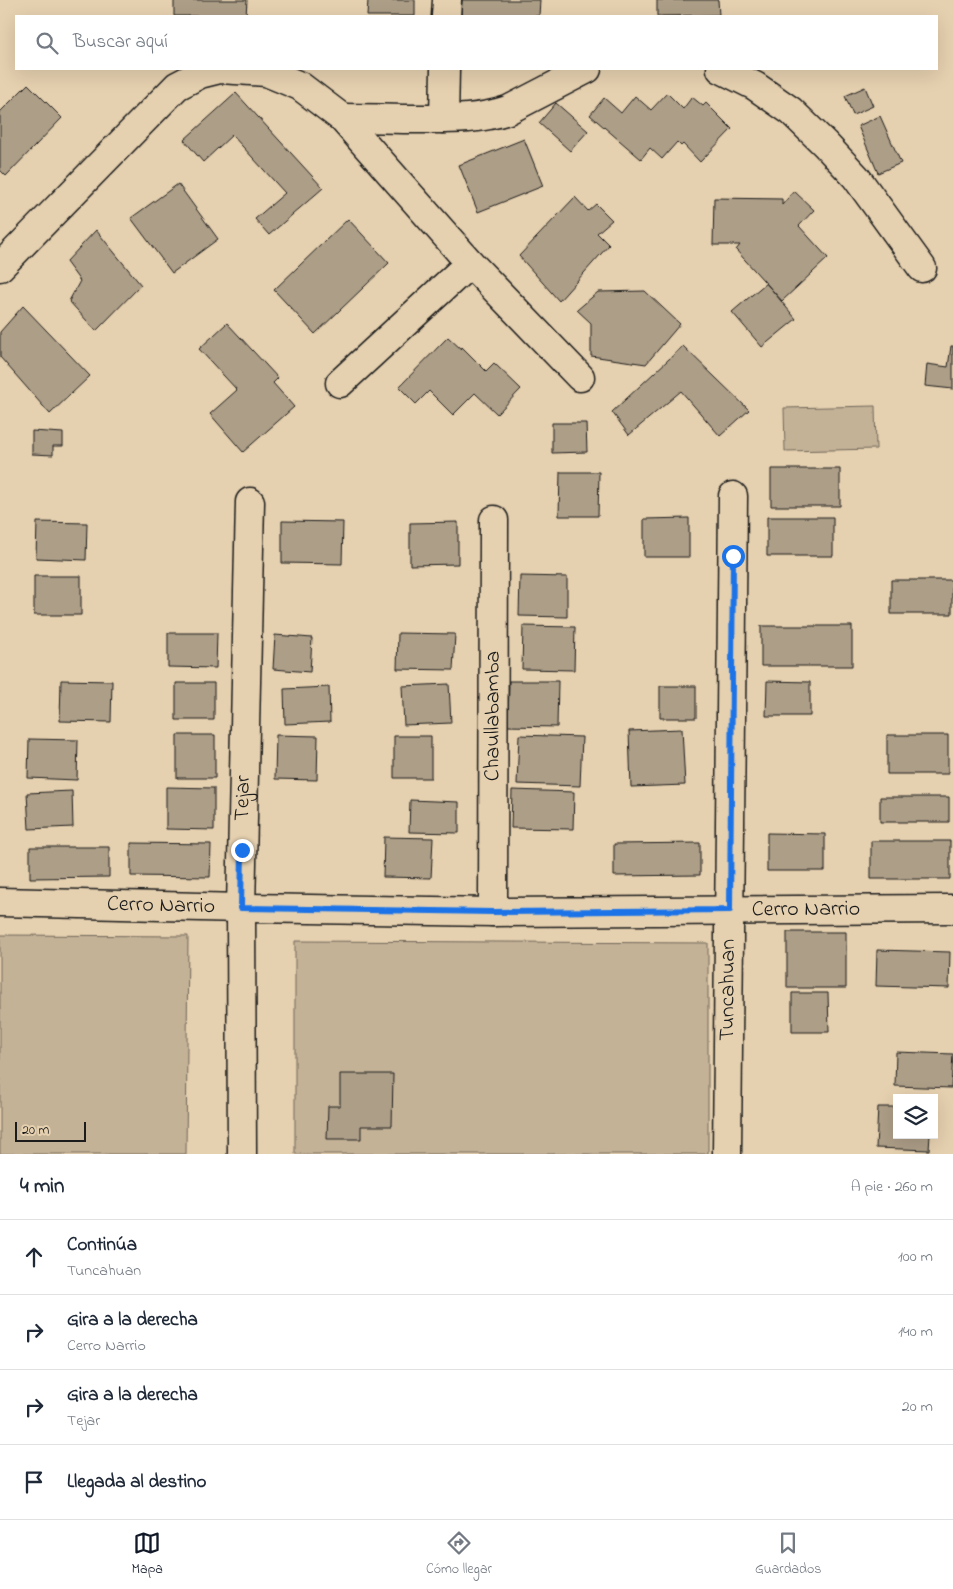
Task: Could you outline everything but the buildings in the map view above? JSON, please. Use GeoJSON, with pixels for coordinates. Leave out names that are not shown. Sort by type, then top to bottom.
{"type":"FeatureCollection","features":[{"type":"Feature","properties":{"kind":"street"},"geometry":{"type":"LineString","coordinates":[[446,0],[446,15]]}},
{"type":"Feature","properties":{"kind":"street"},"geometry":{"type":"LineString","coordinates":[[0,267],[177,86],[200,74],[216,70]]}},
{"type":"Feature","properties":{"kind":"street"},"geometry":{"type":"LineString","coordinates":[[235,70],[266,72],[300,86],[342,118],[470,263],[580,377]]}},
{"type":"Feature","properties":{"kind":"street"},"geometry":{"type":"LineString","coordinates":[[444,119],[445,70]]}},
{"type":"Feature","properties":{"kind":"street"},"geometry":{"type":"LineString","coordinates":[[342,118],[444,119],[476,118],[494,115],[508,110],[585,70]]}},
{"type":"Feature","properties":{"kind":"street"},"geometry":{"type":"LineString","coordinates":[[723,70],[755,86],[792,111],[856,177],[922,268]]}},
{"type":"Feature","properties":{"kind":"street"},"geometry":{"type":"LineString","coordinates":[[340,383],[470,263]]}},
{"type":"Feature","properties":{"kind":"street","name":"Tuncahuan"},"geometry":{"type":"LineString","coordinates":[[727,1154],[733,496]]}},
{"type":"Feature","properties":{"kind":"street","name":"Tejar"},"geometry":{"type":"LineString","coordinates":[[242,1154],[241,908],[250,502]]}},
{"type":"Feature","properties":{"kind":"street","name":"Chaullabamba"},"geometry":{"type":"LineString","coordinates":[[493,912],[494,520]]}},
{"type":"Feature","properties":{"kind":"street","name":"Cerro Narrio"},"geometry":{"type":"LineString","coordinates":[[0,902],[493,912],[953,909]]}},
{"type":"Feature","properties":{"kind":"shaded area"},"geometry":{"type":"Polygon","coordinates":[[[875,406],[876,449],[785,451],[784,408],[875,406]]]}},
{"type":"Feature","properties":{"kind":"shaded area"},"geometry":{"type":"Polygon","coordinates":[[[0,935],[188,936],[186,1154],[0,1154],[0,935]]]}},
{"type":"Feature","properties":{"kind":"shaded area"},"geometry":{"type":"Polygon","coordinates":[[[295,941],[708,943],[708,1154],[295,1154],[295,941]]]}},
{"type":"Feature","properties":{"kind":"route"},"geometry":{"type":"LineString","coordinates":[[242,850],[241,908],[493,912],[730,910],[733,556]]}}]}
